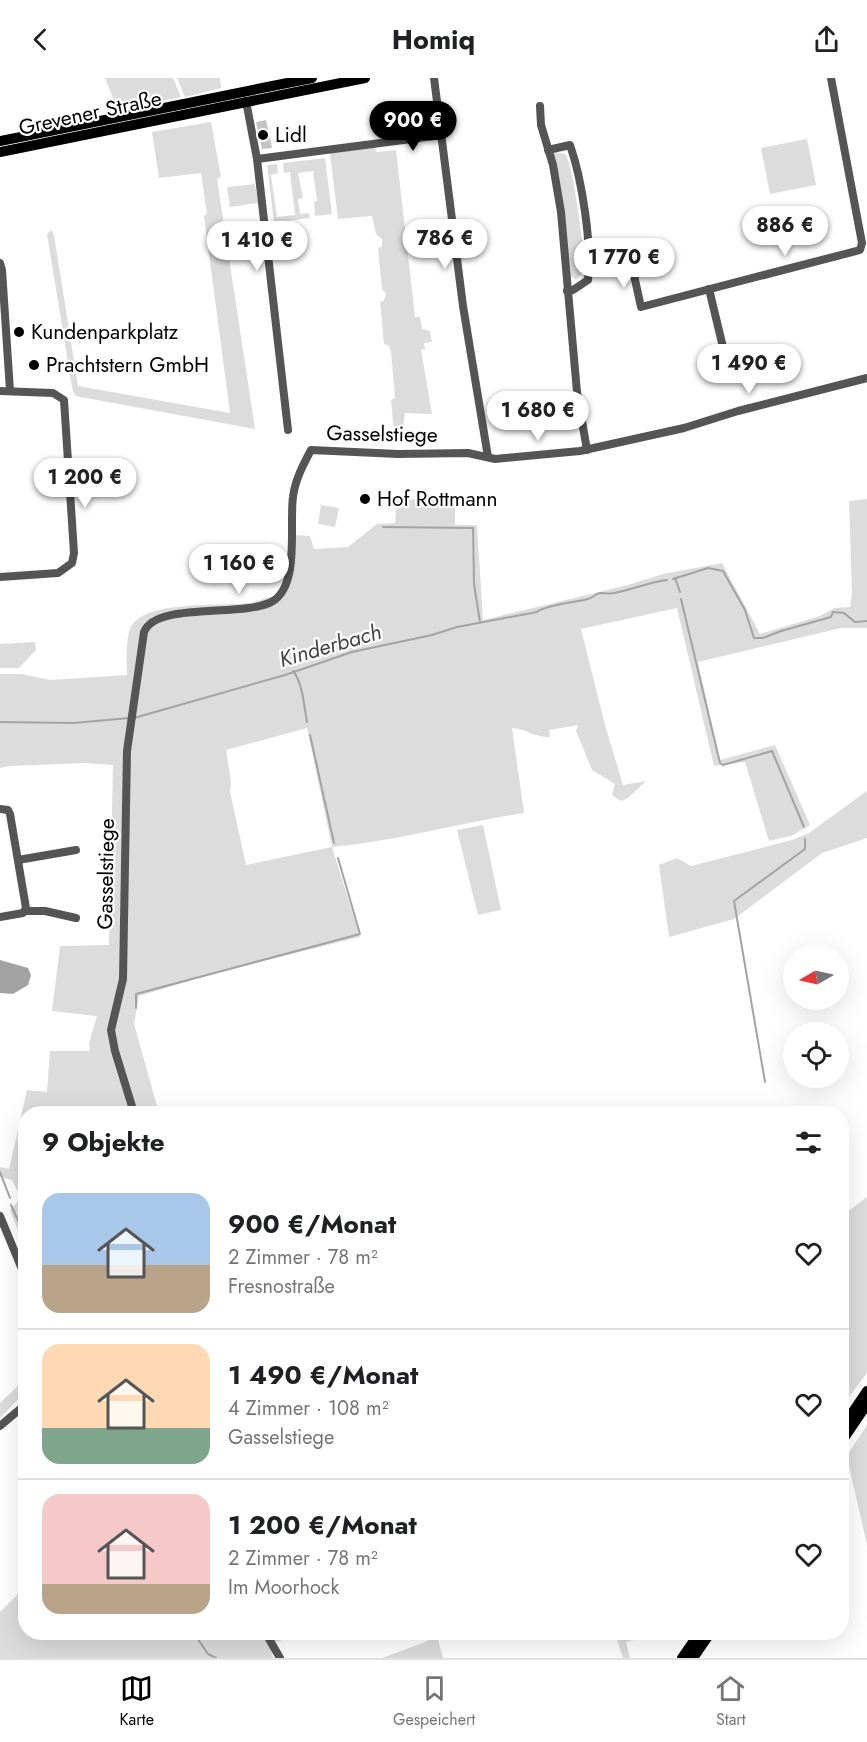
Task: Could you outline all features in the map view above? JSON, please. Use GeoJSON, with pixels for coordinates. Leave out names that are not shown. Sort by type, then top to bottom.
{"type":"FeatureCollection","features":[{"type":"Feature","properties":{"kind":"main road","name":"Grevener Straße"},"geometry":{"type":"LineString","coordinates":[[0,141],[312,78]]}},
{"type":"Feature","properties":{"kind":"main road","name":"Grevener Straße"},"geometry":{"type":"LineString","coordinates":[[0,152],[365,78]]}},
{"type":"Feature","properties":{"kind":"main road"},"geometry":{"type":"LineString","coordinates":[[849,1418],[867,1391]]}},
{"type":"Feature","properties":{"kind":"main road"},"geometry":{"type":"LineString","coordinates":[[849,1431],[867,1404]]}},
{"type":"Feature","properties":{"kind":"main road"},"geometry":{"type":"LineString","coordinates":[[682,1658],[694,1640]]}},
{"type":"Feature","properties":{"kind":"main road"},"geometry":{"type":"LineString","coordinates":[[693,1658],[705,1640]]}},
{"type":"Feature","properties":{"kind":"street"},"geometry":{"type":"LineString","coordinates":[[434,78],[463,306],[488,457]]}},
{"type":"Feature","properties":{"kind":"street"},"geometry":{"type":"LineString","coordinates":[[633,266],[641,306],[861,249],[831,78]]}},
{"type":"Feature","properties":{"kind":"street"},"geometry":{"type":"LineString","coordinates":[[246,101],[257,159],[288,430]]}},
{"type":"Feature","properties":{"kind":"street"},"geometry":{"type":"LineString","coordinates":[[540,106],[541,125],[561,212],[577,392],[586,450]]}},
{"type":"Feature","properties":{"kind":"street"},"geometry":{"type":"LineString","coordinates":[[257,159],[442,135]]}},
{"type":"Feature","properties":{"kind":"street"},"geometry":{"type":"LineString","coordinates":[[548,150],[570,145],[583,209],[589,254],[588,280],[573,290],[567,291]]}},
{"type":"Feature","properties":{"kind":"street"},"geometry":{"type":"LineString","coordinates":[[0,263],[5,391],[51,393],[64,400],[74,553],[72,562],[58,573],[0,577]]}},
{"type":"Feature","properties":{"kind":"street"},"geometry":{"type":"LineString","coordinates":[[710,289],[728,368]]}},
{"type":"Feature","properties":{"kind":"street","name":"Gasselstiege"},"geometry":{"type":"LineString","coordinates":[[132,1106],[114,1052],[111,1030],[123,979],[127,751],[141,644],[146,626],[164,616],[251,607],[272,602],[279,595],[286,585],[290,567],[293,497],[296,481],[311,450],[398,454],[468,453],[510,458],[586,450],[684,429],[738,411],[867,378]]}},
{"type":"Feature","properties":{"kind":"street"},"geometry":{"type":"LineString","coordinates":[[0,809],[8,810],[10,814],[25,911]]}},
{"type":"Feature","properties":{"kind":"street"},"geometry":{"type":"LineString","coordinates":[[18,860],[76,850]]}},
{"type":"Feature","properties":{"kind":"street"},"geometry":{"type":"LineString","coordinates":[[0,917],[25,911],[45,910],[76,918]]}},
{"type":"Feature","properties":{"kind":"street"},"geometry":{"type":"LineString","coordinates":[[0,1216],[18,1260]]}},
{"type":"Feature","properties":{"kind":"street"},"geometry":{"type":"LineString","coordinates":[[0,1426],[18,1411]]}},
{"type":"Feature","properties":{"kind":"street"},"geometry":{"type":"LineString","coordinates":[[270,1640],[280,1658]]}},
{"type":"Feature","properties":{"kind":"shaded area"},"geometry":{"type":"Polygon","coordinates":[[[105,78],[173,78],[181,97],[118,110],[105,78]]]}},
{"type":"Feature","properties":{"kind":"shaded area"},"geometry":{"type":"Polygon","coordinates":[[[177,78],[220,78],[221,88],[185,97],[177,78]]]}},
{"type":"Feature","properties":{"kind":"shaded area"},"geometry":{"type":"Polygon","coordinates":[[[211,122],[221,177],[217,179],[255,429],[75,396],[47,234],[51,230],[54,235],[78,386],[230,413],[204,216],[207,214],[201,173],[159,178],[152,132],[211,122]]]}},
{"type":"Feature","properties":{"kind":"shaded area"},"geometry":{"type":"Polygon","coordinates":[[[807,139],[816,185],[770,194],[761,148],[807,139]]]}},
{"type":"Feature","properties":{"kind":"shaded area"},"geometry":{"type":"Polygon","coordinates":[[[375,147],[376,152],[396,150],[415,317],[420,317],[422,329],[430,331],[432,342],[424,343],[425,349],[421,350],[432,414],[405,413],[401,444],[395,443],[391,400],[395,398],[391,352],[389,346],[384,344],[380,302],[384,300],[386,294],[382,289],[378,249],[382,246],[382,239],[376,234],[372,216],[338,219],[330,153],[375,147]]]}},
{"type":"Feature","properties":{"kind":"shaded area"},"geometry":{"type":"Polygon","coordinates":[[[555,152],[565,154],[574,188],[585,262],[584,271],[576,280],[570,276],[553,154],[555,152]]]}},
{"type":"Feature","properties":{"kind":"shaded area"},"geometry":{"type":"Polygon","coordinates":[[[325,158],[332,214],[315,216],[314,202],[317,201],[313,171],[298,173],[303,198],[298,199],[300,214],[309,213],[310,218],[274,223],[267,165],[277,164],[278,173],[271,175],[277,217],[295,215],[290,172],[284,173],[283,163],[325,158]]]}},
{"type":"Feature","properties":{"kind":"shaded area"},"geometry":{"type":"Polygon","coordinates":[[[255,184],[258,203],[230,207],[227,187],[255,184]]]}},
{"type":"Feature","properties":{"kind":"shaded area"},"geometry":{"type":"Polygon","coordinates":[[[397,499],[455,500],[455,525],[477,525],[483,620],[628,585],[663,574],[722,563],[760,634],[820,616],[834,608],[850,607],[852,594],[849,501],[867,499],[867,628],[841,628],[698,662],[720,760],[775,745],[810,825],[791,836],[769,841],[745,762],[714,766],[677,608],[581,629],[623,785],[646,781],[628,798],[621,801],[612,795],[615,784],[592,770],[576,731],[578,725],[549,730],[550,737],[512,728],[524,813],[380,841],[332,847],[360,937],[219,972],[139,996],[134,1024],[157,1106],[23,1106],[27,1090],[47,1092],[50,1051],[90,1051],[89,1043],[97,1016],[52,1011],[60,946],[109,945],[113,765],[84,763],[0,768],[0,674],[22,674],[50,680],[127,675],[128,635],[132,625],[141,617],[168,608],[250,603],[269,597],[276,604],[283,597],[291,581],[294,563],[294,535],[310,536],[314,549],[348,547],[377,524],[395,523],[397,499]],[[307,728],[226,750],[231,781],[230,792],[246,865],[332,847],[307,728]]]}},
{"type":"Feature","properties":{"kind":"shaded area"},"geometry":{"type":"Polygon","coordinates":[[[321,505],[339,508],[335,527],[318,524],[321,505]]]}},
{"type":"Feature","properties":{"kind":"shaded area"},"geometry":{"type":"Polygon","coordinates":[[[35,642],[36,650],[19,668],[0,668],[0,644],[35,642]]]}},
{"type":"Feature","properties":{"kind":"shaded area"},"geometry":{"type":"Polygon","coordinates":[[[867,791],[867,838],[822,853],[734,919],[669,937],[659,865],[677,858],[691,866],[792,840],[809,833],[867,791]]]}},
{"type":"Feature","properties":{"kind":"shaded area"},"geometry":{"type":"Polygon","coordinates":[[[483,825],[501,910],[478,915],[457,830],[483,825]]]}},
{"type":"Feature","properties":{"kind":"shaded area"},"geometry":{"type":"Polygon","coordinates":[[[0,960],[28,968],[31,975],[28,985],[13,994],[0,993],[0,960]]]}},
{"type":"Feature","properties":{"kind":"shaded area"},"geometry":{"type":"Polygon","coordinates":[[[18,1130],[18,1192],[12,1180],[0,1177],[0,1167],[9,1169],[18,1130]]]}},
{"type":"Feature","properties":{"kind":"shaded area"},"geometry":{"type":"Polygon","coordinates":[[[867,1197],[867,1373],[849,1397],[849,1211],[867,1197]]]}},
{"type":"Feature","properties":{"kind":"shaded area"},"geometry":{"type":"Polygon","coordinates":[[[18,1201],[18,1230],[10,1210],[18,1201]]]}},
{"type":"Feature","properties":{"kind":"shaded area"},"geometry":{"type":"Polygon","coordinates":[[[18,1386],[18,1399],[0,1418],[0,1403],[18,1386]]]}},
{"type":"Feature","properties":{"kind":"shaded area"},"geometry":{"type":"Polygon","coordinates":[[[867,1425],[867,1545],[849,1466],[849,1452],[867,1425]]]}},
{"type":"Feature","properties":{"kind":"shaded area"},"geometry":{"type":"Polygon","coordinates":[[[18,1594],[18,1640],[282,1640],[270,1645],[273,1658],[0,1658],[0,1612],[18,1594]]]}},
{"type":"Feature","properties":{"kind":"shaded area"},"geometry":{"type":"Polygon","coordinates":[[[438,1640],[443,1658],[382,1658],[428,1641],[438,1640]]]}},
{"type":"Feature","properties":{"kind":"shaded area"},"geometry":{"type":"Polygon","coordinates":[[[617,1640],[634,1640],[626,1642],[630,1658],[623,1658],[617,1640]]]}},
{"type":"Feature","properties":{"kind":"building","name":"Lidl"},"geometry":{"type":"Polygon","coordinates":[[[266,120],[272,148],[262,149],[256,122],[266,120]]]}},
{"type":"Feature","properties":{"kind":"waterway"},"geometry":{"type":"LineString","coordinates":[[383,527],[473,528],[474,584],[480,622]]}},
{"type":"Feature","properties":{"kind":"waterway","name":"Kinderbach"},"geometry":{"type":"LineString","coordinates":[[673,579],[708,568],[723,571],[745,610],[754,638],[763,638],[831,617],[833,612],[844,613],[855,622],[867,621]]}},
{"type":"Feature","properties":{"kind":"waterway"},"geometry":{"type":"LineString","coordinates":[[675,578],[680,592]]}},
{"type":"Feature","properties":{"kind":"waterway","name":"Kinderbach"},"geometry":{"type":"LineString","coordinates":[[134,718],[285,675],[352,652],[432,635],[457,627],[537,612],[588,599],[600,593],[614,593],[667,580]]}},
{"type":"Feature","properties":{"kind":"waterway"},"geometry":{"type":"LineString","coordinates":[[681,599],[720,763],[723,765],[772,751],[804,827]]}},
{"type":"Feature","properties":{"kind":"waterway"},"geometry":{"type":"LineString","coordinates":[[293,671],[301,688],[307,722]]}},
{"type":"Feature","properties":{"kind":"waterway","name":"Kinderbach"},"geometry":{"type":"LineString","coordinates":[[0,722],[74,723],[129,718]]}},
{"type":"Feature","properties":{"kind":"waterway"},"geometry":{"type":"LineString","coordinates":[[310,735],[334,843]]}},
{"type":"Feature","properties":{"kind":"waterway"},"geometry":{"type":"LineString","coordinates":[[765,1082],[734,901],[805,849],[805,839]]}},
{"type":"Feature","properties":{"kind":"waterway"},"geometry":{"type":"LineString","coordinates":[[136,1008],[136,994],[360,934],[338,858]]}},
{"type":"Feature","properties":{"kind":"waterway"},"geometry":{"type":"LineString","coordinates":[[0,1172],[10,1198]]}},
{"type":"Feature","properties":{"kind":"waterway"},"geometry":{"type":"LineString","coordinates":[[11,1205],[18,1220]]}},
{"type":"Feature","properties":{"kind":"waterway"},"geometry":{"type":"LineString","coordinates":[[198,1640],[208,1654],[216,1658]]}},
{"type":"Feature","properties":{"kind":"place","name":"Lidl"},"geometry":{"type":"Point","coordinates":[263,135]}},
{"type":"Feature","properties":{"kind":"place","name":"Kundenparkplatz"},"geometry":{"type":"Point","coordinates":[19,332]}},
{"type":"Feature","properties":{"kind":"place","name":"Prachtstern GmbH"},"geometry":{"type":"Point","coordinates":[34,365]}},
{"type":"Feature","properties":{"kind":"place","name":"Hof Rottmann"},"geometry":{"type":"Point","coordinates":[365,499]}}]}
